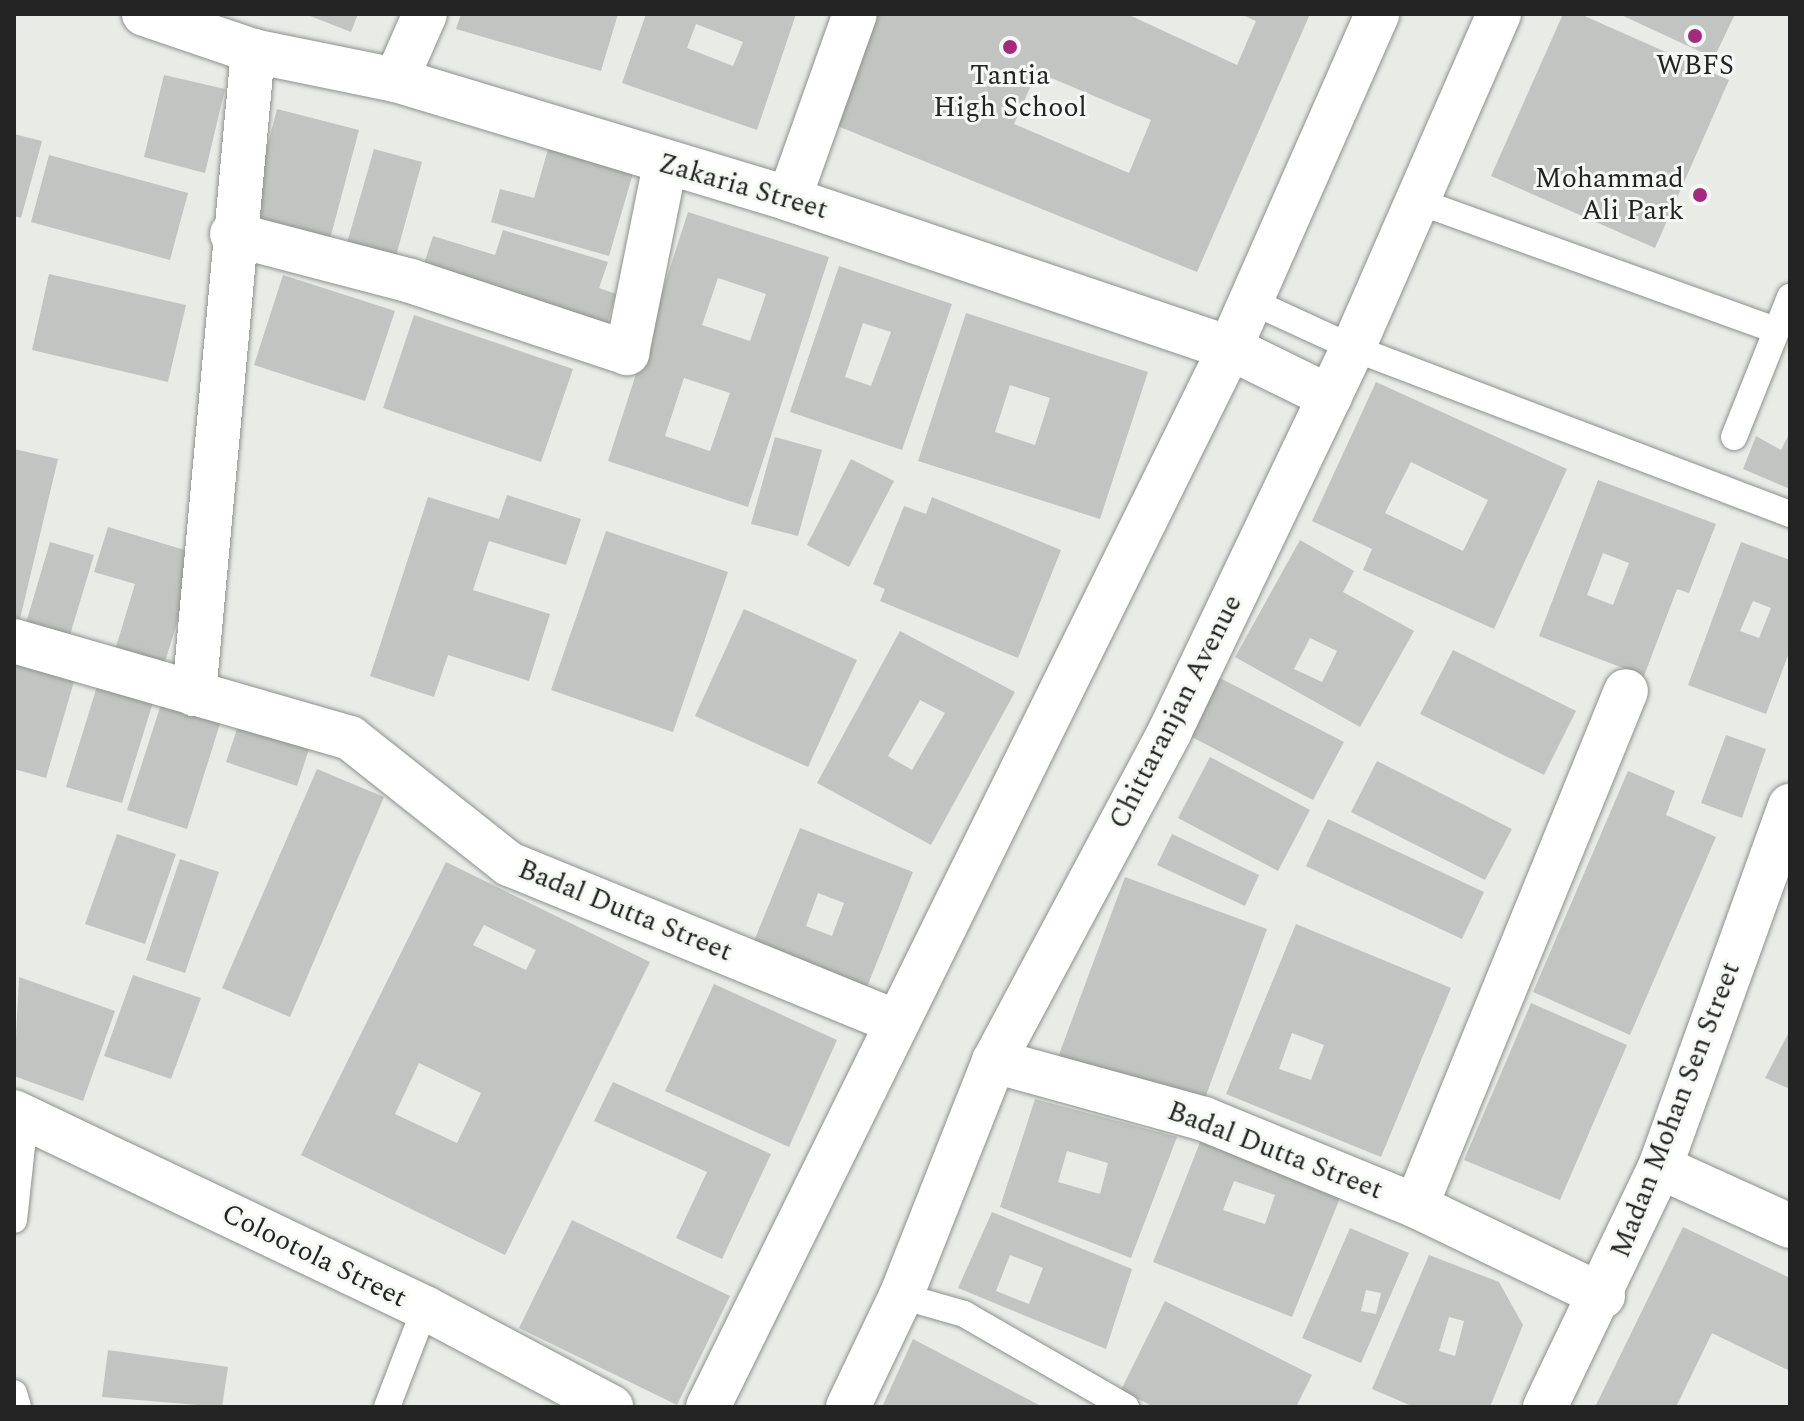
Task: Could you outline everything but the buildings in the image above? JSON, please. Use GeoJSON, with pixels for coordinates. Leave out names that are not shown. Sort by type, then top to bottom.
{"type":"FeatureCollection","features":[{"type":"Feature","properties":{"kind":"main road","name":"Zakaria Street"},"geometry":{"type":"LineString","coordinates":[[144,14],[253,51],[396,80],[665,165],[789,199],[1230,348],[1330,397]]}},
{"type":"Feature","properties":{"kind":"main road"},"geometry":{"type":"LineString","coordinates":[[396,80],[425,14]]}},
{"type":"Feature","properties":{"kind":"main road"},"geometry":{"type":"LineString","coordinates":[[789,199],[855,14]]}},
{"type":"Feature","properties":{"kind":"main road"},"geometry":{"type":"LineString","coordinates":[[708,1407],[1230,348],[1377,14]]}},
{"type":"Feature","properties":{"kind":"main road","name":"Chittaranjan Avenue"},"geometry":{"type":"LineString","coordinates":[[848,1407],[901,1296],[994,1061],[1170,731],[1353,348],[1499,14]]}},
{"type":"Feature","properties":{"kind":"main road"},"geometry":{"type":"LineString","coordinates":[[194,694],[232,234],[253,51]]}},
{"type":"Feature","properties":{"kind":"main road"},"geometry":{"type":"LineString","coordinates":[[232,234],[411,281],[627,353],[665,165]]}},
{"type":"Feature","properties":{"kind":"main road","name":"Badal Dutta Street"},"geometry":{"type":"LineString","coordinates":[[14,641],[350,738],[509,864],[897,1022]]}},
{"type":"Feature","properties":{"kind":"main road"},"geometry":{"type":"LineString","coordinates":[[1416,1206],[1626,691]]}},
{"type":"Feature","properties":{"kind":"main road","name":"Madan Mohan Sen Street"},"geometry":{"type":"LineString","coordinates":[[1545,1407],[1603,1296],[1660,1167],[1790,806]]}},
{"type":"Feature","properties":{"kind":"main road","name":"Badal Dutta Street"},"geometry":{"type":"LineString","coordinates":[[994,1061],[1204,1119],[1416,1206],[1603,1296]]}},
{"type":"Feature","properties":{"kind":"main road","name":"Colootola Street"},"geometry":{"type":"LineString","coordinates":[[20,1115],[425,1308],[611,1407]]}},
{"type":"Feature","properties":{"kind":"main road"},"geometry":{"type":"LineString","coordinates":[[1660,1167],[1790,1226]]}},
{"type":"Feature","properties":{"kind":"lane"},"geometry":{"type":"LineString","coordinates":[[1417,201],[1776,330]]}},
{"type":"Feature","properties":{"kind":"lane"},"geometry":{"type":"LineString","coordinates":[[1734,437],[1790,297]]}},
{"type":"Feature","properties":{"kind":"lane"},"geometry":{"type":"LineString","coordinates":[[1251,301],[1353,348],[1790,514]]}},
{"type":"Feature","properties":{"kind":"lane"},"geometry":{"type":"LineString","coordinates":[[14,1220],[20,1115]]}},
{"type":"Feature","properties":{"kind":"lane"},"geometry":{"type":"LineString","coordinates":[[901,1296],[964,1314],[1126,1407]]}},
{"type":"Feature","properties":{"kind":"lane"},"geometry":{"type":"LineString","coordinates":[[387,1407],[425,1308]]}},
{"type":"Feature","properties":{"kind":"lane"},"geometry":{"type":"LineString","coordinates":[[14,1393],[18,1407]]}},
{"type":"Feature","properties":{"kind":"place","name":"WBFS"},"geometry":{"type":"Point","coordinates":[1695,36]}},
{"type":"Feature","properties":{"kind":"place","name":"Tantia High School"},"geometry":{"type":"Point","coordinates":[1010,47]}},
{"type":"Feature","properties":{"kind":"place","name":"Mohammad Ali Park"},"geometry":{"type":"Point","coordinates":[1700,195]}}]}
